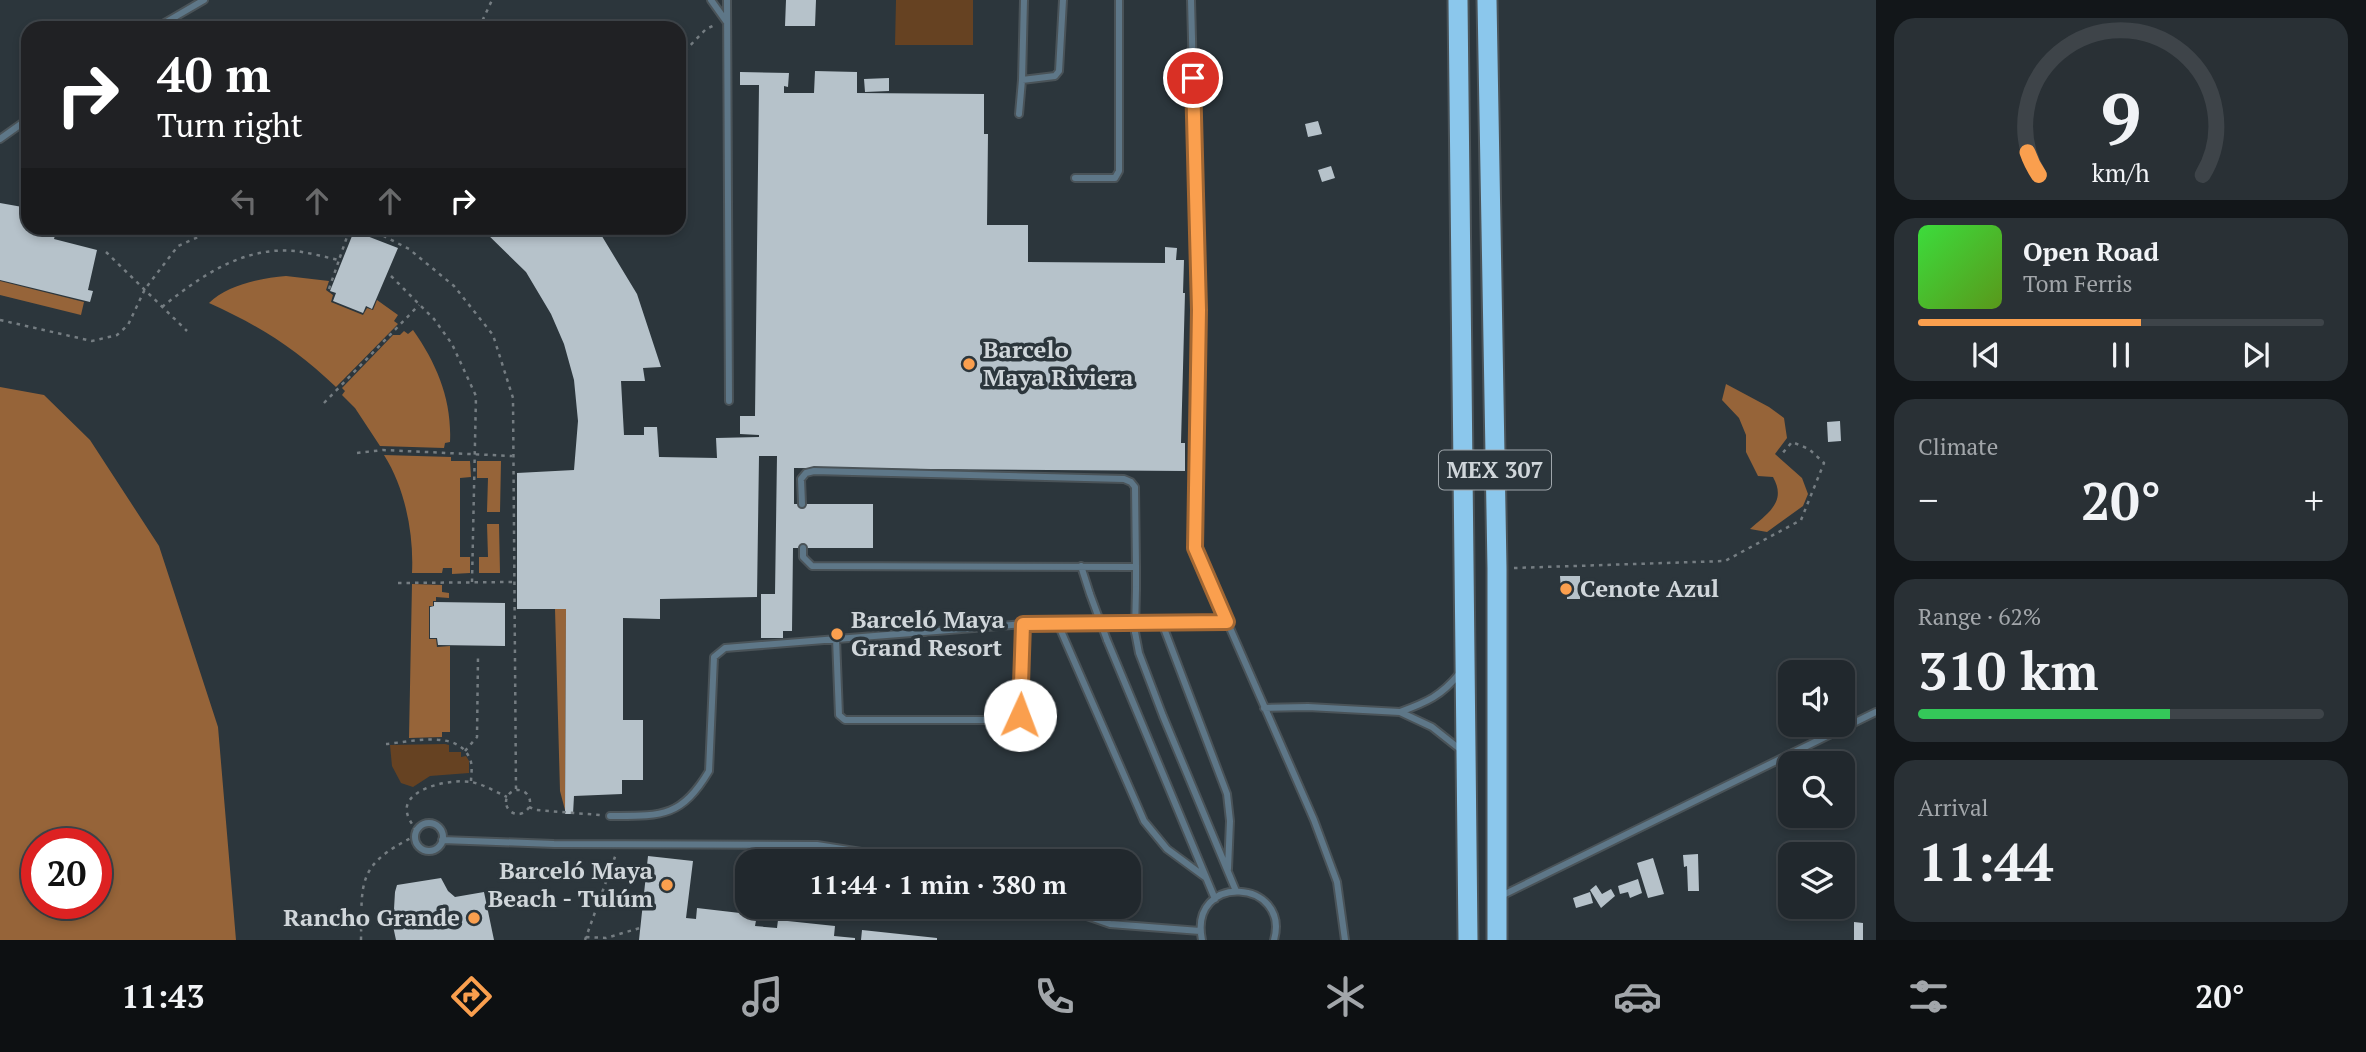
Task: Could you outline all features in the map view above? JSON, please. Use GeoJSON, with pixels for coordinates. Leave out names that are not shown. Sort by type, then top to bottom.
{"type":"FeatureCollection","features":[{"type":"Feature","properties":{"kind":"highway","name":"MEX 307"},"geometry":{"type":"LineString","coordinates":[[1458,0],[1468,940]]}},
{"type":"Feature","properties":{"kind":"highway","name":"MEX 307"},"geometry":{"type":"LineString","coordinates":[[1487,0],[1497,568],[1497,940]]}},
{"type":"Feature","properties":{"kind":"lane"},"geometry":{"type":"LineString","coordinates":[[168,21],[204,0]]}},
{"type":"Feature","properties":{"kind":"lane"},"geometry":{"type":"LineString","coordinates":[[711,0],[727,22]]}},
{"type":"Feature","properties":{"kind":"lane"},"geometry":{"type":"LineString","coordinates":[[727,0],[729,401]]}},
{"type":"Feature","properties":{"kind":"lane"},"geometry":{"type":"LineString","coordinates":[[1019,114],[1024,0]]}},
{"type":"Feature","properties":{"kind":"lane"},"geometry":{"type":"LineString","coordinates":[[1022,80],[1055,76],[1061,68],[1063,0]]}},
{"type":"Feature","properties":{"kind":"lane"},"geometry":{"type":"LineString","coordinates":[[1075,178],[1115,178],[1119,171],[1119,0]]}},
{"type":"Feature","properties":{"kind":"lane"},"geometry":{"type":"LineString","coordinates":[[1191,0],[1199,310],[1195,548],[1314,820],[1337,882],[1345,940]]}},
{"type":"Feature","properties":{"kind":"lane"},"geometry":{"type":"LineString","coordinates":[[0,139],[21,124]]}},
{"type":"Feature","properties":{"kind":"lane"},"geometry":{"type":"LineString","coordinates":[[802,504],[801,479],[806,473],[814,471],[1124,479],[1131,482],[1135,487],[1135,632],[1139,653],[1236,891]]}},
{"type":"Feature","properties":{"kind":"lane"},"geometry":{"type":"LineString","coordinates":[[803,548],[803,557],[812,566],[1136,567]]}},
{"type":"Feature","properties":{"kind":"lane"},"geometry":{"type":"LineString","coordinates":[[1081,566],[1107,640],[1214,899]]}},
{"type":"Feature","properties":{"kind":"lane"},"geometry":{"type":"LineString","coordinates":[[610,816],[653,816],[674,809],[688,801],[702,783],[709,771],[714,657],[725,648],[1023,624],[1227,622]]}},
{"type":"Feature","properties":{"kind":"lane"},"geometry":{"type":"LineString","coordinates":[[1161,623],[1227,794],[1230,821],[1228,871]]}},
{"type":"Feature","properties":{"kind":"lane"},"geometry":{"type":"LineString","coordinates":[[836,638],[839,715],[845,720],[1016,720],[1020,715],[1023,624]]}},
{"type":"Feature","properties":{"kind":"lane"},"geometry":{"type":"LineString","coordinates":[[1058,624],[1144,821],[1167,849],[1205,877]]}},
{"type":"Feature","properties":{"kind":"lane"},"geometry":{"type":"LineString","coordinates":[[1400,712],[1432,700],[1447,689],[1466,667]]}},
{"type":"Feature","properties":{"kind":"lane"},"geometry":{"type":"LineString","coordinates":[[1264,708],[1308,707],[1400,712],[1432,727],[1467,755]]}},
{"type":"Feature","properties":{"kind":"lane"},"geometry":{"type":"LineString","coordinates":[[1496,899],[1876,712]]}},
{"type":"Feature","properties":{"kind":"lane"},"geometry":{"type":"LineString","coordinates":[[424,824],[434,824],[441,830],[442,840],[436,849],[426,851],[418,846],[415,834],[424,824]]}},
{"type":"Feature","properties":{"kind":"lane"},"geometry":{"type":"LineString","coordinates":[[442,840],[817,845],[842,849]]}},
{"type":"Feature","properties":{"kind":"lane"},"geometry":{"type":"LineString","coordinates":[[1202,940],[1200,931],[1203,913],[1214,899],[1236,891],[1250,892],[1265,902],[1274,918],[1274,940]]}},
{"type":"Feature","properties":{"kind":"lane"},"geometry":{"type":"LineString","coordinates":[[1096,919],[1110,924],[1200,931]]}},
{"type":"Feature","properties":{"kind":"path"},"geometry":{"type":"LineString","coordinates":[[482,21],[492,0]]}},
{"type":"Feature","properties":{"kind":"path"},"geometry":{"type":"LineString","coordinates":[[686,50],[706,29],[727,22]]}},
{"type":"Feature","properties":{"kind":"path"},"geometry":{"type":"LineString","coordinates":[[0,320],[92,341],[117,335],[128,325],[145,289],[178,246],[202,235]]}},
{"type":"Feature","properties":{"kind":"path"},"geometry":{"type":"LineString","coordinates":[[329,289],[348,235]]}},
{"type":"Feature","properties":{"kind":"path"},"geometry":{"type":"LineString","coordinates":[[382,235],[409,249],[454,286],[493,335],[513,398],[516,790]]}},
{"type":"Feature","properties":{"kind":"path"},"geometry":{"type":"LineString","coordinates":[[162,307],[214,270],[246,255],[294,251],[339,260]]}},
{"type":"Feature","properties":{"kind":"path"},"geometry":{"type":"LineString","coordinates":[[106,252],[187,331]]}},
{"type":"Feature","properties":{"kind":"path"},"geometry":{"type":"LineString","coordinates":[[391,276],[434,320],[452,344],[476,397],[472,582]]}},
{"type":"Feature","properties":{"kind":"path"},"geometry":{"type":"LineString","coordinates":[[324,403],[419,305]]}},
{"type":"Feature","properties":{"kind":"path"},"geometry":{"type":"LineString","coordinates":[[1497,568],[1725,561],[1801,520],[1824,463],[1809,449],[1792,442],[1781,455]]}},
{"type":"Feature","properties":{"kind":"path"},"geometry":{"type":"LineString","coordinates":[[357,453],[383,450],[512,456]]}},
{"type":"Feature","properties":{"kind":"path"},"geometry":{"type":"LineString","coordinates":[[398,583],[513,583]]}},
{"type":"Feature","properties":{"kind":"path"},"geometry":{"type":"LineString","coordinates":[[465,751],[477,737],[478,656]]}},
{"type":"Feature","properties":{"kind":"path"},"geometry":{"type":"LineString","coordinates":[[386,744],[442,740],[452,742],[465,751],[472,762],[471,782]]}},
{"type":"Feature","properties":{"kind":"path"},"geometry":{"type":"LineString","coordinates":[[360,940],[362,886],[368,871],[390,850],[415,834],[407,807],[417,793],[436,785],[471,782],[507,797]]}},
{"type":"Feature","properties":{"kind":"path"},"geometry":{"type":"LineString","coordinates":[[516,790],[521,790],[529,797],[529,807],[521,814],[510,812],[506,802],[507,797],[516,790]]}},
{"type":"Feature","properties":{"kind":"path"},"geometry":{"type":"LineString","coordinates":[[529,807],[536,810],[610,816]]}},
{"type":"Feature","properties":{"kind":"path"},"geometry":{"type":"LineString","coordinates":[[620,844],[586,938],[606,938],[640,928]]}},
{"type":"Feature","properties":{"kind":"shaded area"},"geometry":{"type":"Polygon","coordinates":[[[896,0],[973,0],[973,45],[895,45],[896,0]]]}},
{"type":"Feature","properties":{"kind":"shaded area"},"geometry":{"type":"Polygon","coordinates":[[[286,276],[329,281],[326,290],[333,295],[331,302],[363,315],[367,308],[373,310],[377,300],[398,315],[394,321],[398,324],[336,387],[276,339],[209,303],[235,287],[286,276]]]}},
{"type":"Feature","properties":{"kind":"shaded area"},"geometry":{"type":"Polygon","coordinates":[[[0,281],[84,302],[81,315],[0,295],[0,281]]]}},
{"type":"Feature","properties":{"kind":"shaded area"},"geometry":{"type":"Polygon","coordinates":[[[413,330],[436,369],[446,397],[450,442],[445,443],[444,448],[380,446],[355,408],[342,395],[345,391],[342,388],[393,335],[400,335],[404,331],[408,334],[413,330]]]}},
{"type":"Feature","properties":{"kind":"shaded area","name":"Cenote Azul"},"geometry":{"type":"Polygon","coordinates":[[[1726,384],[1784,418],[1787,438],[1775,454],[1802,478],[1808,494],[1803,506],[1767,532],[1750,529],[1774,506],[1777,486],[1773,477],[1758,476],[1746,452],[1746,435],[1739,418],[1722,400],[1726,384]]]}},
{"type":"Feature","properties":{"kind":"shaded area"},"geometry":{"type":"Polygon","coordinates":[[[0,387],[44,395],[90,440],[159,546],[218,727],[236,940],[0,940],[0,387]]]}},
{"type":"Feature","properties":{"kind":"shaded area"},"geometry":{"type":"Polygon","coordinates":[[[384,455],[451,457],[451,461],[470,461],[471,477],[460,478],[460,557],[470,557],[470,573],[452,574],[452,568],[443,568],[442,573],[412,573],[407,512],[398,482],[384,455]]]}},
{"type":"Feature","properties":{"kind":"shaded area"},"geometry":{"type":"Polygon","coordinates":[[[477,461],[501,461],[500,512],[487,512],[488,478],[477,478],[477,461]]]}},
{"type":"Feature","properties":{"kind":"shaded area"},"geometry":{"type":"Polygon","coordinates":[[[487,524],[499,524],[500,573],[479,573],[479,557],[488,557],[487,524]]]}},
{"type":"Feature","properties":{"kind":"shaded area"},"geometry":{"type":"Polygon","coordinates":[[[412,584],[442,585],[442,592],[449,593],[449,598],[436,597],[433,606],[429,606],[429,639],[436,639],[437,647],[450,646],[450,732],[442,732],[442,737],[409,738],[412,584]]]}},
{"type":"Feature","properties":{"kind":"shaded area"},"geometry":{"type":"Polygon","coordinates":[[[555,609],[566,609],[565,810],[560,791],[555,609]]]}},
{"type":"Feature","properties":{"kind":"shaded area"},"geometry":{"type":"Polygon","coordinates":[[[390,745],[449,745],[449,752],[461,752],[461,757],[466,756],[469,773],[430,776],[413,787],[401,783],[392,766],[390,745]]]}},
{"type":"Feature","properties":{"kind":"building"},"geometry":{"type":"Polygon","coordinates":[[[786,0],[816,0],[815,26],[785,26],[786,0]]]}},
{"type":"Feature","properties":{"kind":"building","name":"Barcelo Maya Riviera"},"geometry":{"type":"Polygon","coordinates":[[[815,71],[857,72],[857,93],[984,94],[984,134],[988,134],[987,225],[1028,225],[1028,262],[1165,263],[1165,247],[1177,248],[1176,260],[1184,260],[1181,443],[1185,443],[1185,471],[794,468],[794,504],[873,504],[873,548],[793,548],[792,631],[783,631],[783,638],[761,638],[761,594],[775,594],[777,456],[759,456],[757,597],[660,599],[660,619],[623,618],[623,720],[643,720],[643,780],[622,780],[622,794],[574,796],[573,814],[565,814],[566,609],[517,609],[517,473],[574,470],[578,421],[574,380],[564,344],[551,314],[526,272],[488,235],[601,235],[637,294],[661,367],[643,368],[645,381],[621,381],[624,435],[644,435],[644,427],[657,427],[659,457],[717,458],[716,438],[759,437],[740,434],[740,416],[755,416],[759,85],[740,85],[740,72],[789,73],[788,87],[784,86],[784,93],[814,93],[815,71]]]}},
{"type":"Feature","properties":{"kind":"building"},"geometry":{"type":"Polygon","coordinates":[[[889,78],[889,91],[865,92],[864,79],[889,78]]]}},
{"type":"Feature","properties":{"kind":"building"},"geometry":{"type":"Polygon","coordinates":[[[1318,121],[1322,134],[1308,137],[1305,124],[1318,121]]]}},
{"type":"Feature","properties":{"kind":"building"},"geometry":{"type":"Polygon","coordinates":[[[1331,166],[1335,178],[1322,182],[1318,170],[1331,166]]]}},
{"type":"Feature","properties":{"kind":"building"},"geometry":{"type":"Polygon","coordinates":[[[0,203],[21,207],[21,235],[55,235],[54,239],[97,250],[88,290],[93,291],[90,302],[0,280],[0,203]]]}},
{"type":"Feature","properties":{"kind":"building"},"geometry":{"type":"Polygon","coordinates":[[[352,235],[364,235],[398,248],[372,309],[366,306],[363,313],[333,301],[336,293],[330,291],[352,235]]]}},
{"type":"Feature","properties":{"kind":"building"},"geometry":{"type":"Polygon","coordinates":[[[1840,421],[1841,441],[1828,442],[1827,422],[1840,421]]]}},
{"type":"Feature","properties":{"kind":"building"},"geometry":{"type":"Polygon","coordinates":[[[1560,576],[1580,576],[1580,599],[1567,599],[1567,591],[1561,591],[1560,576]]]}},
{"type":"Feature","properties":{"kind":"building"},"geometry":{"type":"Polygon","coordinates":[[[434,602],[505,603],[505,646],[438,645],[437,638],[430,638],[430,607],[434,606],[434,602]]]}},
{"type":"Feature","properties":{"kind":"building"},"geometry":{"type":"Polygon","coordinates":[[[1698,854],[1699,891],[1688,891],[1687,866],[1684,867],[1683,855],[1698,854]]]}},
{"type":"Feature","properties":{"kind":"building","name":"Barceló Maya Beach - Tulúm"},"geometry":{"type":"Polygon","coordinates":[[[648,856],[693,861],[686,918],[696,919],[697,908],[735,912],[735,919],[756,919],[755,926],[777,928],[778,920],[835,926],[834,936],[855,938],[855,940],[639,940],[648,856]]]}},
{"type":"Feature","properties":{"kind":"building"},"geometry":{"type":"Polygon","coordinates":[[[1653,858],[1664,894],[1648,898],[1637,863],[1653,858]]]}},
{"type":"Feature","properties":{"kind":"building"},"geometry":{"type":"Polygon","coordinates":[[[441,878],[455,897],[484,892],[494,940],[396,940],[393,926],[397,885],[441,878]]]}},
{"type":"Feature","properties":{"kind":"building"},"geometry":{"type":"Polygon","coordinates":[[[1638,879],[1642,893],[1630,898],[1628,892],[1620,894],[1618,886],[1638,879]]]}},
{"type":"Feature","properties":{"kind":"building"},"geometry":{"type":"Polygon","coordinates":[[[1596,885],[1602,894],[1611,889],[1615,896],[1601,908],[1590,890],[1596,885]]]}},
{"type":"Feature","properties":{"kind":"building"},"geometry":{"type":"Polygon","coordinates":[[[1590,892],[1593,903],[1576,908],[1573,898],[1590,892]]]}},
{"type":"Feature","properties":{"kind":"building"},"geometry":{"type":"Polygon","coordinates":[[[1854,922],[1863,923],[1863,940],[1854,940],[1854,922]]]}},
{"type":"Feature","properties":{"kind":"building"},"geometry":{"type":"Polygon","coordinates":[[[862,930],[937,938],[937,940],[861,940],[862,930]]]}},
{"type":"Feature","properties":{"kind":"place","name":"Barcelo Maya Riviera"},"geometry":{"type":"Point","coordinates":[969,364]}},
{"type":"Feature","properties":{"kind":"place","name":"Cenote Azul"},"geometry":{"type":"Point","coordinates":[1566,589]}},
{"type":"Feature","properties":{"kind":"place","name":"Barceló Maya Grand Resort"},"geometry":{"type":"Point","coordinates":[837,634]}},
{"type":"Feature","properties":{"kind":"place","name":"Barceló Maya Beach - Tulúm"},"geometry":{"type":"Point","coordinates":[667,885]}},
{"type":"Feature","properties":{"kind":"place","name":"Rancho Grande"},"geometry":{"type":"Point","coordinates":[474,918]}},
{"type":"Feature","properties":{"kind":"route"},"geometry":{"type":"LineString","coordinates":[[1020,715],[1023,624],[1227,622],[1195,548],[1199,310],[1193,78]]}}]}
